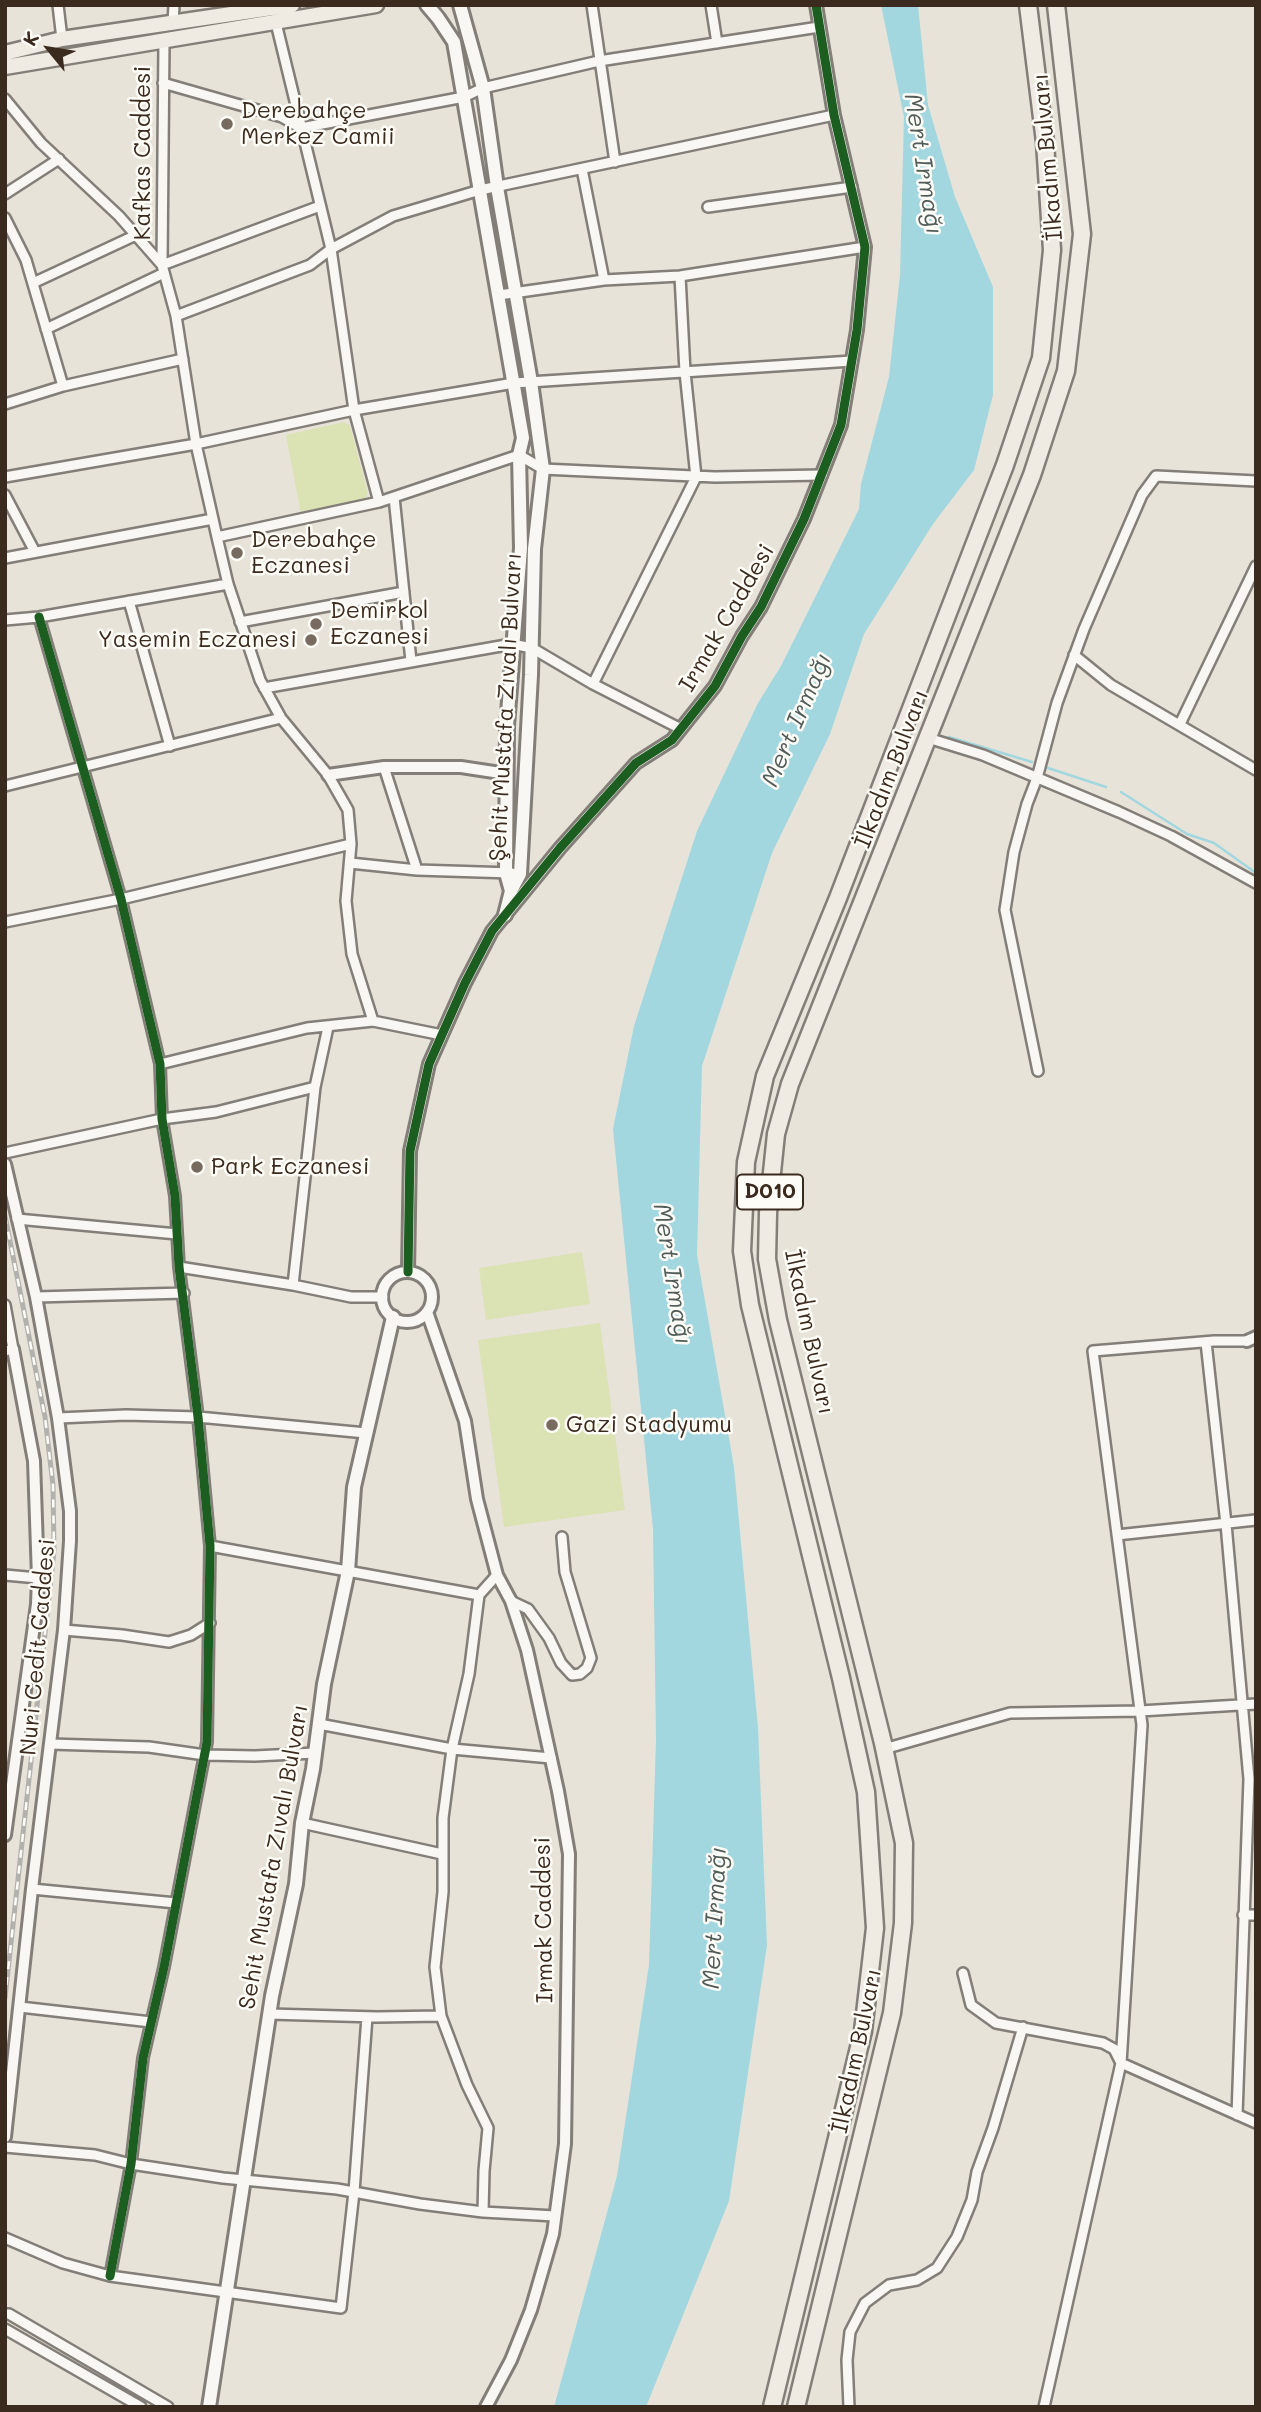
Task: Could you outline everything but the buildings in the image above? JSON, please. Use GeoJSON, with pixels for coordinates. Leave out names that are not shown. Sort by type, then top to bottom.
{"type":"FeatureCollection","features":[{"type":"Feature","properties":{"kind":"highway","name":"İlkadım Bulvarı"},"geometry":{"type":"LineString","coordinates":[[772,2407],[863,2031],[874,1928],[866,1792],[750,1305],[742,1251],[746,1162],[765,1076],[838,898],[1005,465],[1041,358],[1052,250],[1045,142],[1028,5]]}},
{"type":"Feature","properties":{"kind":"highway","name":"İlkadım Bulvarı"},"geometry":{"type":"LineString","coordinates":[[796,2407],[892,2013],[903,1923],[904,1843],[884,1749],[778,1320],[767,1259],[768,1213],[776,1135],[790,1084],[1032,475],[1066,371],[1082,234],[1056,5]]}},
{"type":"Feature","properties":{"kind":"main road"},"geometry":{"type":"LineString","coordinates":[[5,53],[62,40],[292,5]]}},
{"type":"Feature","properties":{"kind":"main road"},"geometry":{"type":"LineString","coordinates":[[5,67],[376,5]]}},
{"type":"Feature","properties":{"kind":"main road","name":"Şehit Mustafa Zıvalı Bulvarı"},"geometry":{"type":"LineString","coordinates":[[427,5],[454,42],[523,438],[519,455],[520,548],[507,726],[506,873],[511,891]]}},
{"type":"Feature","properties":{"kind":"main road","name":"Şehit Mustafa Zıvalı Bulvarı"},"geometry":{"type":"LineString","coordinates":[[460,5],[483,88],[543,469],[534,549],[532,648],[520,874],[511,891]]}},
{"type":"Feature","properties":{"kind":"main road"},"geometry":{"type":"LineString","coordinates":[[505,915],[511,891]]}},
{"type":"Feature","properties":{"kind":"main road","name":"Sehit Mustafa Zıvalı Bulvarı"},"geometry":{"type":"LineString","coordinates":[[209,2407],[269,2014],[296,1884],[302,1823],[324,1684],[348,1571],[354,1487],[393,1317]]}},
{"type":"Feature","properties":{"kind":"street"},"geometry":{"type":"LineString","coordinates":[[58,5],[62,40]]}},
{"type":"Feature","properties":{"kind":"street"},"geometry":{"type":"LineString","coordinates":[[173,23],[174,5]]}},
{"type":"Feature","properties":{"kind":"street"},"geometry":{"type":"LineString","coordinates":[[592,5],[615,162]]}},
{"type":"Feature","properties":{"kind":"street"},"geometry":{"type":"LineString","coordinates":[[711,5],[716,43]]}},
{"type":"Feature","properties":{"kind":"street","name":"Irmak Caddesi"},"geometry":{"type":"LineString","coordinates":[[408,1272],[410,1151],[429,1064],[465,983],[492,931],[560,848],[636,763],[672,740],[715,686],[761,607],[804,519],[841,425],[852,361],[865,247],[834,115],[816,5]]}},
{"type":"Feature","properties":{"kind":"street"},"geometry":{"type":"LineString","coordinates":[[276,23],[331,249],[354,410],[379,502]]}},
{"type":"Feature","properties":{"kind":"street"},"geometry":{"type":"LineString","coordinates":[[163,83],[282,117],[301,128],[464,97],[483,88],[599,61],[819,27]]}},
{"type":"Feature","properties":{"kind":"street","name":"Kafkas Caddesi"},"geometry":{"type":"LineString","coordinates":[[163,269],[164,41]]}},
{"type":"Feature","properties":{"kind":"street"},"geometry":{"type":"LineString","coordinates":[[5,99],[41,143],[119,216],[163,269],[176,316],[196,444],[228,584],[240,622],[264,688],[281,718],[328,775],[348,810],[351,844],[346,901],[352,954],[373,1021]]}},
{"type":"Feature","properties":{"kind":"street"},"geometry":{"type":"LineString","coordinates":[[176,316],[310,265],[331,249],[394,216],[480,190],[834,115]]}},
{"type":"Feature","properties":{"kind":"street"},"geometry":{"type":"LineString","coordinates":[[5,194],[59,159]]}},
{"type":"Feature","properties":{"kind":"street"},"geometry":{"type":"LineString","coordinates":[[582,169],[604,280]]}},
{"type":"Feature","properties":{"kind":"street"},"geometry":{"type":"LineString","coordinates":[[708,207],[852,187]]}},
{"type":"Feature","properties":{"kind":"street"},"geometry":{"type":"LineString","coordinates":[[46,329],[163,269],[320,206]]}},
{"type":"Feature","properties":{"kind":"street"},"geometry":{"type":"LineString","coordinates":[[5,218],[26,260],[63,386]]}},
{"type":"Feature","properties":{"kind":"street"},"geometry":{"type":"LineString","coordinates":[[33,283],[136,235]]}},
{"type":"Feature","properties":{"kind":"street"},"geometry":{"type":"LineString","coordinates":[[499,295],[604,280],[680,275],[865,247]]}},
{"type":"Feature","properties":{"kind":"street"},"geometry":{"type":"LineString","coordinates":[[593,684],[696,477],[685,372],[680,275]]}},
{"type":"Feature","properties":{"kind":"street"},"geometry":{"type":"LineString","coordinates":[[5,404],[63,386],[183,359]]}},
{"type":"Feature","properties":{"kind":"street"},"geometry":{"type":"LineString","coordinates":[[5,477],[196,444],[354,410],[514,383],[852,361]]}},
{"type":"Feature","properties":{"kind":"street"},"geometry":{"type":"LineString","coordinates":[[217,537],[379,502],[519,455],[543,469],[696,477],[822,475]]}},
{"type":"Feature","properties":{"kind":"street"},"geometry":{"type":"LineString","coordinates":[[1038,1071],[1004,910],[1014,852],[1056,703],[1142,495],[1156,476],[1256,481]]}},
{"type":"Feature","properties":{"kind":"street"},"geometry":{"type":"LineString","coordinates":[[5,495],[35,552]]}},
{"type":"Feature","properties":{"kind":"street"},"geometry":{"type":"LineString","coordinates":[[394,497],[411,661]]}},
{"type":"Feature","properties":{"kind":"street"},"geometry":{"type":"LineString","coordinates":[[5,558],[213,519]]}},
{"type":"Feature","properties":{"kind":"street"},"geometry":{"type":"LineString","coordinates":[[1180,724],[1256,566]]}},
{"type":"Feature","properties":{"kind":"street"},"geometry":{"type":"LineString","coordinates":[[5,620],[39,617],[228,584]]}},
{"type":"Feature","properties":{"kind":"street"},"geometry":{"type":"LineString","coordinates":[[240,622],[404,592]]}},
{"type":"Feature","properties":{"kind":"street"},"geometry":{"type":"LineString","coordinates":[[129,601],[170,746]]}},
{"type":"Feature","properties":{"kind":"street"},"geometry":{"type":"LineString","coordinates":[[39,617],[121,899],[160,1064],[162,1119],[175,1196],[179,1267],[198,1417],[210,1546],[207,1742],[143,2058],[131,2164],[110,2276]]}},
{"type":"Feature","properties":{"kind":"street"},"geometry":{"type":"LineString","coordinates":[[264,688],[512,644],[532,648],[593,684],[681,729]]}},
{"type":"Feature","properties":{"kind":"street"},"geometry":{"type":"LineString","coordinates":[[1074,655],[1111,685],[1256,770]]}},
{"type":"Feature","properties":{"kind":"street"},"geometry":{"type":"LineString","coordinates":[[5,786],[281,718]]}},
{"type":"Feature","properties":{"kind":"street"},"geometry":{"type":"LineString","coordinates":[[928,738],[984,755],[1171,836],[1256,883]]}},
{"type":"Feature","properties":{"kind":"street"},"geometry":{"type":"LineString","coordinates":[[384,767],[417,870]]}},
{"type":"Feature","properties":{"kind":"street"},"geometry":{"type":"LineString","coordinates":[[328,775],[384,767],[461,767],[507,774]]}},
{"type":"Feature","properties":{"kind":"street"},"geometry":{"type":"LineString","coordinates":[[5,922],[121,899],[351,844]]}},
{"type":"Feature","properties":{"kind":"street"},"geometry":{"type":"LineString","coordinates":[[349,863],[417,870],[520,874]]}},
{"type":"Feature","properties":{"kind":"street"},"geometry":{"type":"LineString","coordinates":[[160,1064],[307,1028],[373,1021],[442,1035]]}},
{"type":"Feature","properties":{"kind":"street"},"geometry":{"type":"LineString","coordinates":[[293,1285],[315,1087],[328,1027]]}},
{"type":"Feature","properties":{"kind":"street"},"geometry":{"type":"LineString","coordinates":[[5,1153],[162,1119],[216,1112],[315,1087]]}},
{"type":"Feature","properties":{"kind":"street","name":"Nuri Cedit Caddesi"},"geometry":{"type":"LineString","coordinates":[[5,1164],[36,1297],[58,1418],[70,1511],[64,1630],[5,2137]]}},
{"type":"Feature","properties":{"kind":"street"},"geometry":{"type":"LineString","coordinates":[[17,1219],[177,1234]]}},
{"type":"Feature","properties":{"kind":"street"},"geometry":{"type":"LineString","coordinates":[[179,1267],[351,1297],[383,1297]]}},
{"type":"Feature","properties":{"kind":"street"},"geometry":{"type":"LineString","coordinates":[[408,1272],[422,1277],[431,1290],[432,1298],[422,1318],[407,1322],[393,1317],[384,1305],[383,1297],[384,1289],[393,1277],[408,1272]]}},
{"type":"Feature","properties":{"kind":"street"},"geometry":{"type":"LineString","coordinates":[[36,1297],[184,1293]]}},
{"type":"Feature","properties":{"kind":"street"},"geometry":{"type":"LineString","coordinates":[[5,1306],[9,1350]]}},
{"type":"Feature","properties":{"kind":"street","name":"Irmak Caddesi"},"geometry":{"type":"LineString","coordinates":[[427,1312],[465,1421],[477,1499],[497,1575],[511,1601],[527,1650],[569,1854],[565,2144],[553,2234],[531,2310],[511,2360],[485,2407]]}},
{"type":"Feature","properties":{"kind":"street"},"geometry":{"type":"LineString","coordinates":[[1044,2407],[1121,2063],[1141,1738],[1140,1712],[1093,1351],[1253,1340]]}},
{"type":"Feature","properties":{"kind":"street"},"geometry":{"type":"LineString","coordinates":[[1206,1342],[1249,1779],[1242,1915],[1237,2115]]}},
{"type":"Feature","properties":{"kind":"street","name":"Nuri Cedit Caddesi"},"geometry":{"type":"LineString","coordinates":[[5,1835],[9,1781],[37,1605],[38,1578],[34,1461],[9,1350]]}},
{"type":"Feature","properties":{"kind":"street"},"geometry":{"type":"LineString","coordinates":[[58,1418],[126,1415],[198,1417],[366,1433]]}},
{"type":"Feature","properties":{"kind":"street"},"geometry":{"type":"LineString","coordinates":[[1117,1535],[1256,1520]]}},
{"type":"Feature","properties":{"kind":"street"},"geometry":{"type":"LineString","coordinates":[[511,1601],[528,1609],[549,1638],[561,1663],[572,1675],[580,1674],[587,1668],[591,1658],[565,1572],[562,1537]]}},
{"type":"Feature","properties":{"kind":"street"},"geometry":{"type":"LineString","coordinates":[[210,1546],[479,1595]]}},
{"type":"Feature","properties":{"kind":"street"},"geometry":{"type":"LineString","coordinates":[[5,1575],[38,1578]]}},
{"type":"Feature","properties":{"kind":"street"},"geometry":{"type":"LineString","coordinates":[[483,2212],[488,2128],[467,2085],[441,2016],[435,1967],[443,1892],[443,1818],[452,1749],[469,1674],[479,1595],[497,1575]]}},
{"type":"Feature","properties":{"kind":"street"},"geometry":{"type":"LineString","coordinates":[[64,1630],[169,1642],[191,1635],[210,1623]]}},
{"type":"Feature","properties":{"kind":"street"},"geometry":{"type":"LineString","coordinates":[[884,1749],[1010,1713],[1140,1712],[1256,1704]]}},
{"type":"Feature","properties":{"kind":"street"},"geometry":{"type":"LineString","coordinates":[[319,1724],[452,1749],[551,1758]]}},
{"type":"Feature","properties":{"kind":"street"},"geometry":{"type":"LineString","coordinates":[[50,1744],[149,1747],[205,1755],[315,1753]]}},
{"type":"Feature","properties":{"kind":"street"},"geometry":{"type":"LineString","coordinates":[[302,1823],[442,1854]]}},
{"type":"Feature","properties":{"kind":"street"},"geometry":{"type":"LineString","coordinates":[[32,1889],[176,1903]]}},
{"type":"Feature","properties":{"kind":"street"},"geometry":{"type":"LineString","coordinates":[[1242,1915],[1256,1915]]}},
{"type":"Feature","properties":{"kind":"street"},"geometry":{"type":"LineString","coordinates":[[963,1973],[971,2005],[996,2023],[1103,2043],[1114,2049],[1121,2063],[1256,2123]]}},
{"type":"Feature","properties":{"kind":"street"},"geometry":{"type":"LineString","coordinates":[[20,2007],[151,2022]]}},
{"type":"Feature","properties":{"kind":"street"},"geometry":{"type":"LineString","coordinates":[[269,2014],[441,2016]]}},
{"type":"Feature","properties":{"kind":"street"},"geometry":{"type":"LineString","coordinates":[[5,2238],[63,2263],[110,2276],[341,2308],[354,2192],[367,2017]]}},
{"type":"Feature","properties":{"kind":"street"},"geometry":{"type":"LineString","coordinates":[[849,2407],[847,2360],[850,2332],[865,2303],[889,2285],[917,2280],[937,2268],[957,2237],[972,2200],[977,2172],[1023,2027]]}},
{"type":"Feature","properties":{"kind":"street"},"geometry":{"type":"LineString","coordinates":[[5,2147],[95,2155],[131,2164],[354,2192],[483,2212],[555,2216]]}},
{"type":"Feature","properties":{"kind":"street"},"geometry":{"type":"LineString","coordinates":[[5,2314],[169,2407]]}},
{"type":"Feature","properties":{"kind":"street"},"geometry":{"type":"LineString","coordinates":[[5,2329],[141,2407]]}},
{"type":"Feature","properties":{"kind":"green space"},"geometry":{"type":"Polygon","coordinates":[[[344,422],[350,426],[368,494],[362,502],[301,514],[286,435],[344,422]]]}},
{"type":"Feature","properties":{"kind":"green space"},"geometry":{"type":"Polygon","coordinates":[[[582,1252],[590,1304],[486,1320],[479,1268],[582,1252]]]}},
{"type":"Feature","properties":{"kind":"green space","name":"Gazi Stadyumu"},"geometry":{"type":"Polygon","coordinates":[[[600,1323],[625,1510],[504,1527],[478,1340],[600,1323]]]}},
{"type":"Feature","properties":{"kind":"water","name":"Mert Irmağı"},"geometry":{"type":"Polygon","coordinates":[[[881,5],[918,5],[928,105],[955,197],[993,287],[993,395],[974,470],[933,524],[864,634],[830,734],[772,853],[702,1066],[697,1255],[734,1467],[758,1728],[767,1945],[729,2201],[646,2407],[554,2407],[617,2176],[649,1965],[656,1740],[653,1529],[613,1129],[634,1026],[697,831],[758,703],[781,666],[859,509],[861,484],[889,377],[900,275],[904,117],[881,5]]]}},
{"type":"Feature","properties":{"kind":"waterway"},"geometry":{"type":"LineString","coordinates":[[949,737],[1032,762]]}},
{"type":"Feature","properties":{"kind":"waterway"},"geometry":{"type":"LineString","coordinates":[[1048,768],[1106,787]]}},
{"type":"Feature","properties":{"kind":"waterway"},"geometry":{"type":"LineString","coordinates":[[1121,792],[1187,834],[1214,843],[1256,873]]}},
{"type":"Feature","properties":{"kind":"railway"},"geometry":{"type":"LineString","coordinates":[[5,1216],[45,1417],[53,1485],[54,1551],[5,1998]]}},
{"type":"Feature","properties":{"kind":"cycle path"},"geometry":{"type":"LineString","coordinates":[[408,1272],[410,1151],[429,1064],[465,983],[492,931],[560,848],[636,763],[672,740],[715,686],[761,607],[804,519],[841,425],[857,330],[865,247],[834,115],[816,5]]}},
{"type":"Feature","properties":{"kind":"cycle path"},"geometry":{"type":"LineString","coordinates":[[39,617],[121,899],[160,1064],[162,1119],[175,1196],[179,1267],[198,1417],[210,1546],[207,1742],[164,1967],[143,2058],[131,2164],[110,2276]]}},
{"type":"Feature","properties":{"kind":"place","name":"Derebahçe Merkez Camii"},"geometry":{"type":"Point","coordinates":[227,124]}},
{"type":"Feature","properties":{"kind":"place","name":"Derebahçe Eczanesi"},"geometry":{"type":"Point","coordinates":[237,553]}},
{"type":"Feature","properties":{"kind":"place","name":"Demirkol Eczanesi"},"geometry":{"type":"Point","coordinates":[316,624]}},
{"type":"Feature","properties":{"kind":"place","name":"Yasemin Eczanesi"},"geometry":{"type":"Point","coordinates":[311,640]}},
{"type":"Feature","properties":{"kind":"place","name":"Park Eczanesi"},"geometry":{"type":"Point","coordinates":[197,1167]}},
{"type":"Feature","properties":{"kind":"place","name":"Gazi Stadyumu"},"geometry":{"type":"Point","coordinates":[552,1425]}}]}
